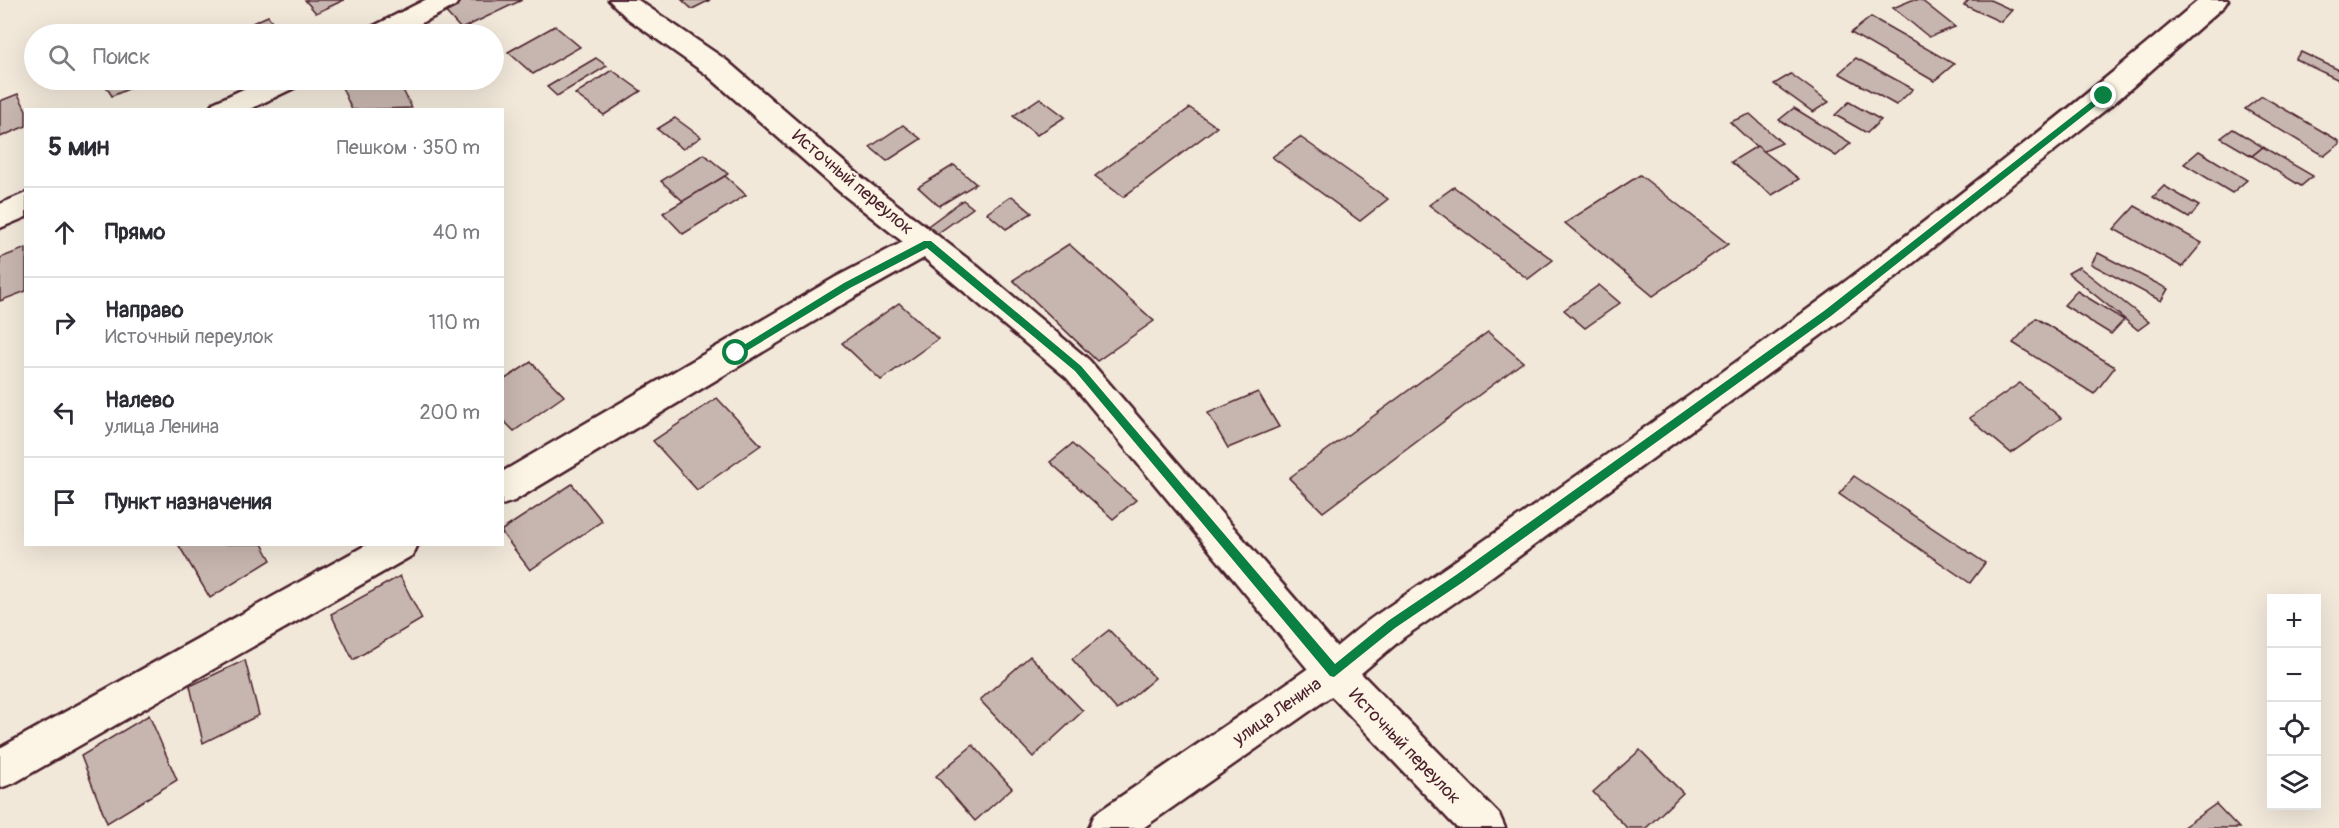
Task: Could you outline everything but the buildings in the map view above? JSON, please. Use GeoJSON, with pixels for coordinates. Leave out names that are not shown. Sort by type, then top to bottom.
{"type":"FeatureCollection","features":[{"type":"Feature","properties":{"kind":"street"},"geometry":{"type":"LineString","coordinates":[[399,24],[446,0]]}},
{"type":"Feature","properties":{"kind":"street","name":"Источный переулок"},"geometry":{"type":"LineString","coordinates":[[622,0],[716,67],[850,183],[927,243],[1078,369],[1334,672],[1485,828]]}},
{"type":"Feature","properties":{"kind":"street","name":"улица Ленина"},"geometry":{"type":"LineString","coordinates":[[1109,828],[1334,672],[1391,625],[1460,579],[1828,313],[2104,96],[2215,0]]}},
{"type":"Feature","properties":{"kind":"street"},"geometry":{"type":"LineString","coordinates":[[228,108],[265,90]]}},
{"type":"Feature","properties":{"kind":"street"},"geometry":{"type":"LineString","coordinates":[[0,217],[24,205]]}},
{"type":"Feature","properties":{"kind":"street"},"geometry":{"type":"LineString","coordinates":[[504,489],[847,286],[927,243]]}},
{"type":"Feature","properties":{"kind":"street"},"geometry":{"type":"LineString","coordinates":[[0,769],[397,546]]}},
{"type":"Feature","properties":{"kind":"route"},"geometry":{"type":"LineString","coordinates":[[736,353],[847,286],[927,243],[1078,369],[1334,672],[1391,625],[1460,579],[1828,313],[2104,96]]}}]}
